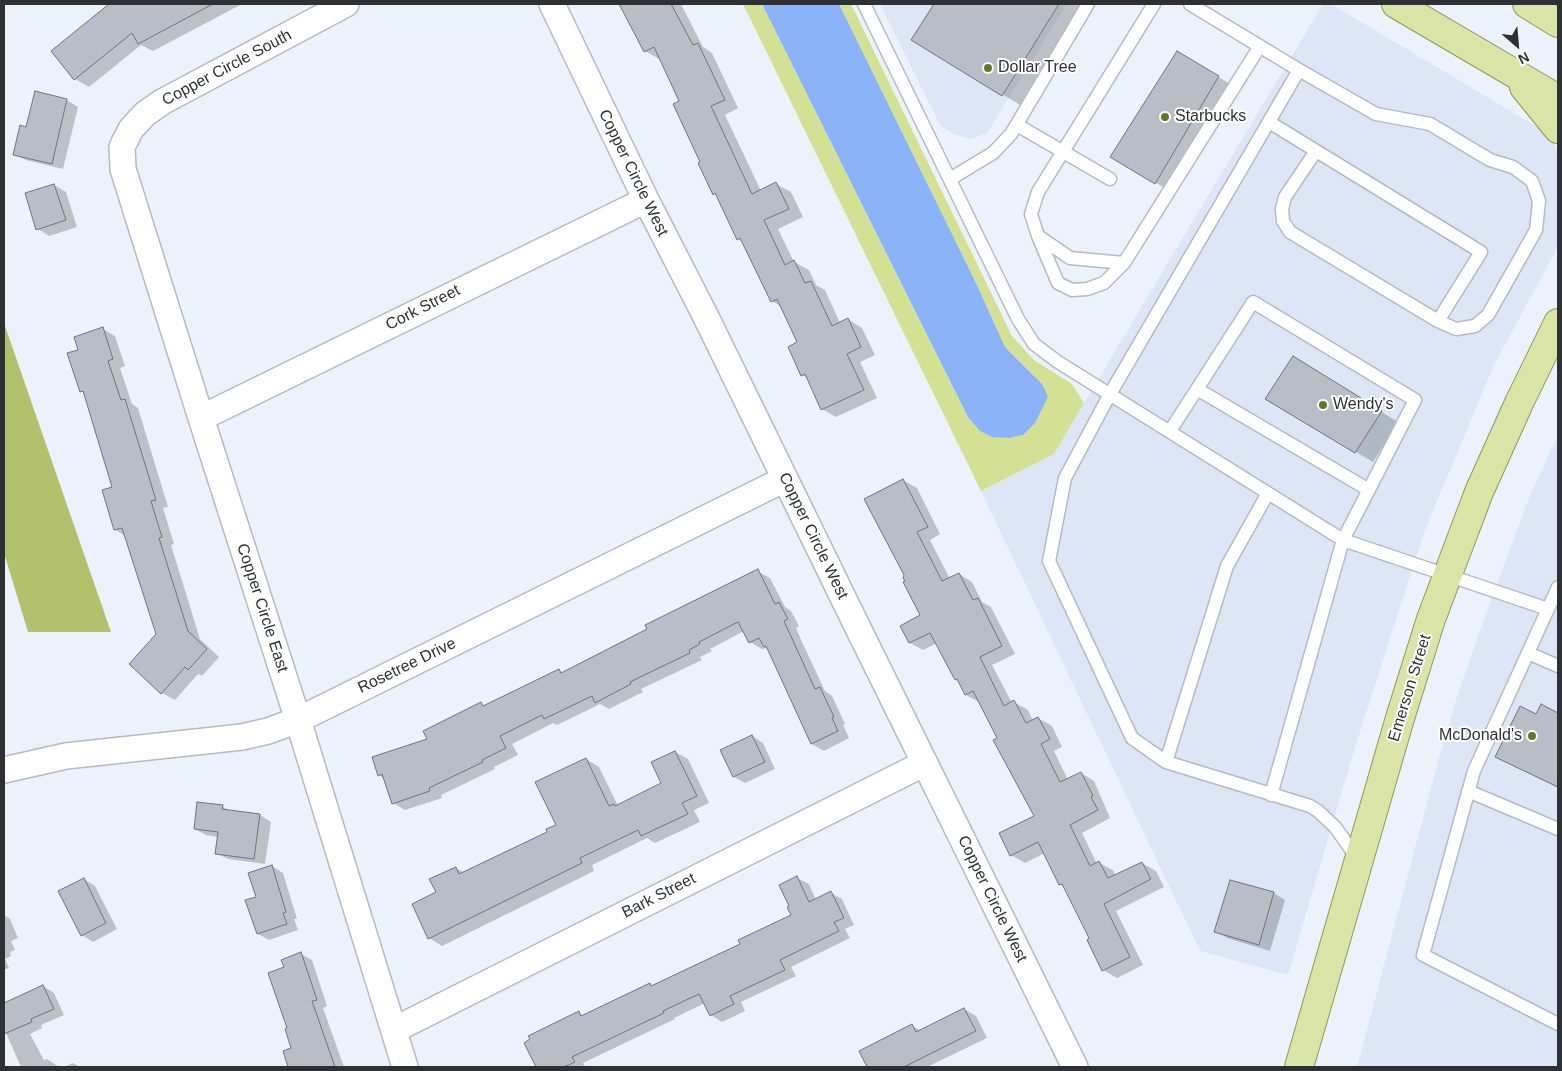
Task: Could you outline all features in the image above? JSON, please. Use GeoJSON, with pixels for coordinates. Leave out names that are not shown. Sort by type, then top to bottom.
{"type":"FeatureCollection","features":[{"type":"Feature","properties":{"kind":"main road"},"geometry":{"type":"LineString","coordinates":[[1396,4],[1558,99]]}},
{"type":"Feature","properties":{"kind":"main road"},"geometry":{"type":"LineString","coordinates":[[1527,4],[1558,22]]}},
{"type":"Feature","properties":{"kind":"main road"},"geometry":{"type":"LineString","coordinates":[[1510,70],[1558,129]]}},
{"type":"Feature","properties":{"kind":"main road","name":"Emerson Street"},"geometry":{"type":"LineString","coordinates":[[1299,1067],[1413,675],[1447,574],[1493,461],[1558,323]]}},
{"type":"Feature","properties":{"kind":"street","name":"Copper Circle South"},"geometry":{"type":"LineString","coordinates":[[122,147],[131,129],[162,102],[346,4]]}},
{"type":"Feature","properties":{"kind":"street","name":"Copper Circle West"},"geometry":{"type":"LineString","coordinates":[[552,4],[646,200],[706,317],[925,763],[1068,1065]]}},
{"type":"Feature","properties":{"kind":"street","name":"Copper Circle East"},"geometry":{"type":"LineString","coordinates":[[122,147],[123,169],[200,418],[298,720],[405,1067]]}},
{"type":"Feature","properties":{"kind":"street","name":"Cork Street"},"geometry":{"type":"LineString","coordinates":[[200,418],[646,200]]}},
{"type":"Feature","properties":{"kind":"street","name":"Rosetree Drive"},"geometry":{"type":"LineString","coordinates":[[4,770],[66,756],[242,737],[268,731],[298,720],[785,479]]}},
{"type":"Feature","properties":{"kind":"street","name":"Bark Street"},"geometry":{"type":"LineString","coordinates":[[394,1030],[925,763]]}},
{"type":"Feature","properties":{"kind":"lane"},"geometry":{"type":"LineString","coordinates":[[950,179],[993,153],[1011,134],[1088,4]]}},
{"type":"Feature","properties":{"kind":"lane"},"geometry":{"type":"LineString","coordinates":[[1154,4],[1038,192],[1031,214],[1058,283],[1072,290],[1087,290],[1104,283],[1124,263],[1260,46]]}},
{"type":"Feature","properties":{"kind":"lane"},"geometry":{"type":"LineString","coordinates":[[1190,4],[1376,114],[1430,124],[1490,160],[1513,167],[1532,181],[1539,201],[1536,230],[1488,315],[1475,326],[1456,329],[1438,321],[1290,232],[1283,221],[1282,209],[1285,197],[1316,151]]}},
{"type":"Feature","properties":{"kind":"lane"},"geometry":{"type":"LineString","coordinates":[[870,6],[950,179],[1018,319],[1034,344],[1058,362],[1343,540],[1548,609]]}},
{"type":"Feature","properties":{"kind":"lane"},"geometry":{"type":"LineString","coordinates":[[1299,70],[1110,394],[1065,478],[1049,561],[1132,738],[1166,762],[1271,796],[1310,806],[1335,826],[1343,836],[1358,863]]}},
{"type":"Feature","properties":{"kind":"lane"},"geometry":{"type":"LineString","coordinates":[[1269,122],[1481,252],[1438,321]]}},
{"type":"Feature","properties":{"kind":"lane"},"geometry":{"type":"LineString","coordinates":[[1017,124],[1110,179]]}},
{"type":"Feature","properties":{"kind":"lane"},"geometry":{"type":"LineString","coordinates":[[1038,236],[1070,258],[1124,263]]}},
{"type":"Feature","properties":{"kind":"lane"},"geometry":{"type":"LineString","coordinates":[[1170,431],[1253,302],[1415,400],[1343,540],[1271,796]]}},
{"type":"Feature","properties":{"kind":"lane"},"geometry":{"type":"LineString","coordinates":[[1197,389],[1369,490]]}},
{"type":"Feature","properties":{"kind":"lane"},"geometry":{"type":"LineString","coordinates":[[1166,762],[1228,566],[1268,493]]}},
{"type":"Feature","properties":{"kind":"lane"},"geometry":{"type":"LineString","coordinates":[[1558,587],[1474,771],[1423,955],[1558,1024]]}},
{"type":"Feature","properties":{"kind":"lane"},"geometry":{"type":"LineString","coordinates":[[1528,652],[1558,666]]}},
{"type":"Feature","properties":{"kind":"lane"},"geometry":{"type":"LineString","coordinates":[[1468,790],[1558,829]]}},
{"type":"Feature","properties":{"kind":"shaded area"},"geometry":{"type":"Polygon","coordinates":[[[880,4],[1067,4],[987,133],[970,139],[953,134],[940,125],[880,4]]]}},
{"type":"Feature","properties":{"kind":"shaded area"},"geometry":{"type":"Polygon","coordinates":[[[1323,4],[1331,4],[1544,131],[1558,149],[1558,247],[1495,363],[1426,527],[1355,747],[1288,975],[1200,951],[981,491],[1054,453],[1323,4]]]}},
{"type":"Feature","properties":{"kind":"shaded area"},"geometry":{"type":"Polygon","coordinates":[[[1558,435],[1558,1067],[1357,1067],[1457,697],[1530,495],[1558,435]]]}},
{"type":"Feature","properties":{"kind":"green space"},"geometry":{"type":"Polygon","coordinates":[[[743,4],[762,4],[968,417],[1034,376],[1005,347],[977,285],[839,4],[851,4],[1012,336],[1034,360],[1072,384],[1084,403],[1054,454],[981,491],[743,4]]]}},
{"type":"Feature","properties":{"kind":"green space"},"geometry":{"type":"Polygon","coordinates":[[[4,323],[111,632],[28,632],[4,553],[4,323]]]}},
{"type":"Feature","properties":{"kind":"water"},"geometry":{"type":"Polygon","coordinates":[[[762,4],[839,4],[977,285],[1005,347],[1042,384],[1048,397],[1035,423],[1023,435],[1009,438],[992,437],[980,431],[968,417],[762,4]]]}},
{"type":"Feature","properties":{"kind":"building"},"geometry":{"type":"Polygon","coordinates":[[[109,4],[213,4],[138,44],[132,33],[74,80],[51,51],[109,4]]]}},
{"type":"Feature","properties":{"kind":"building"},"geometry":{"type":"Polygon","coordinates":[[[619,4],[671,4],[693,45],[698,43],[725,100],[711,106],[752,194],[776,182],[789,209],[764,220],[785,265],[794,260],[805,283],[811,281],[832,326],[848,318],[861,347],[847,354],[864,390],[821,410],[805,374],[801,376],[788,347],[797,342],[777,299],[771,302],[740,238],[737,240],[715,193],[713,195],[698,163],[700,162],[673,104],[679,101],[654,47],[644,52],[619,4]]]}},
{"type":"Feature","properties":{"kind":"building","name":"Dollar Tree"},"geometry":{"type":"Polygon","coordinates":[[[934,4],[1059,4],[1002,96],[911,40],[934,4]]]}},
{"type":"Feature","properties":{"kind":"building","name":"Starbucks"},"geometry":{"type":"Polygon","coordinates":[[[1177,51],[1219,76],[1155,184],[1110,157],[1177,51]]]}},
{"type":"Feature","properties":{"kind":"building"},"geometry":{"type":"Polygon","coordinates":[[[35,91],[67,99],[52,164],[13,155],[20,125],[26,127],[35,91]]]}},
{"type":"Feature","properties":{"kind":"building"},"geometry":{"type":"Polygon","coordinates":[[[54,184],[66,220],[36,230],[25,193],[54,184]]]}},
{"type":"Feature","properties":{"kind":"building"},"geometry":{"type":"Polygon","coordinates":[[[103,327],[113,359],[108,361],[121,400],[125,399],[156,500],[151,501],[162,537],[159,538],[188,631],[207,649],[188,670],[185,667],[161,694],[129,664],[156,634],[122,528],[114,530],[102,490],[112,487],[83,391],[80,392],[67,353],[78,350],[74,337],[103,327]]]}},
{"type":"Feature","properties":{"kind":"building","name":"Wendy's"},"geometry":{"type":"Polygon","coordinates":[[[1293,356],[1382,411],[1355,453],[1265,399],[1293,356]]]}},
{"type":"Feature","properties":{"kind":"building"},"geometry":{"type":"Polygon","coordinates":[[[903,479],[928,527],[917,532],[942,581],[959,573],[973,600],[978,598],[1002,646],[980,657],[1004,706],[1014,700],[1026,723],[1038,717],[1050,739],[1041,744],[1060,782],[1081,772],[1093,796],[1091,797],[1098,810],[1070,825],[1090,866],[1099,861],[1108,878],[1142,862],[1151,879],[1104,904],[1130,957],[1102,971],[1087,940],[1089,938],[1062,884],[1059,885],[1038,842],[1010,856],[999,833],[1034,816],[993,740],[997,738],[973,691],[965,695],[930,633],[909,643],[900,626],[920,615],[903,582],[905,581],[904,575],[864,499],[903,479]]]}},
{"type":"Feature","properties":{"kind":"building"},"geometry":{"type":"Polygon","coordinates":[[[758,569],[775,604],[779,602],[788,619],[784,621],[815,689],[820,687],[834,717],[832,718],[838,731],[811,744],[766,646],[764,647],[759,638],[749,643],[738,622],[699,642],[700,644],[689,650],[690,653],[630,682],[631,684],[595,703],[592,696],[544,719],[542,715],[500,736],[506,748],[482,760],[483,762],[429,788],[430,791],[392,804],[382,774],[378,776],[372,757],[427,739],[423,731],[481,702],[483,706],[559,669],[561,673],[647,629],[645,625],[758,569]]]}},
{"type":"Feature","properties":{"kind":"building","name":"McDonald's"},"geometry":{"type":"Polygon","coordinates":[[[1541,704],[1558,713],[1558,787],[1495,757],[1520,706],[1536,714],[1541,704]]]}},
{"type":"Feature","properties":{"kind":"building"},"geometry":{"type":"Polygon","coordinates":[[[752,735],[765,762],[733,777],[720,750],[752,735]]]}},
{"type":"Feature","properties":{"kind":"building"},"geometry":{"type":"Polygon","coordinates":[[[675,751],[697,796],[682,803],[688,814],[641,836],[638,830],[580,858],[582,863],[428,939],[412,904],[436,892],[429,879],[456,867],[459,874],[547,832],[546,829],[556,825],[535,782],[586,758],[609,806],[614,804],[615,806],[661,783],[651,762],[675,751]]]}},
{"type":"Feature","properties":{"kind":"building"},"geometry":{"type":"Polygon","coordinates":[[[197,802],[223,805],[222,809],[260,814],[254,859],[215,854],[218,832],[194,829],[197,802]]]}},
{"type":"Feature","properties":{"kind":"building"},"geometry":{"type":"Polygon","coordinates":[[[272,865],[286,912],[283,913],[287,924],[257,934],[245,900],[256,897],[248,873],[272,865]]]}},
{"type":"Feature","properties":{"kind":"building"},"geometry":{"type":"Polygon","coordinates":[[[797,876],[809,902],[831,891],[844,918],[834,922],[839,931],[780,960],[785,970],[730,996],[734,1004],[710,1016],[699,994],[572,1057],[575,1062],[564,1067],[536,1067],[524,1043],[530,1039],[528,1036],[579,1011],[581,1016],[650,983],[651,986],[740,944],[738,940],[791,915],[779,885],[797,876]]]}},
{"type":"Feature","properties":{"kind":"building"},"geometry":{"type":"Polygon","coordinates":[[[84,878],[106,923],[81,936],[58,891],[84,878]]]}},
{"type":"Feature","properties":{"kind":"building"},"geometry":{"type":"Polygon","coordinates":[[[1230,880],[1274,892],[1259,945],[1214,932],[1230,880]]]}},
{"type":"Feature","properties":{"kind":"building"},"geometry":{"type":"Polygon","coordinates":[[[301,952],[317,1000],[312,1001],[335,1067],[288,1067],[283,1051],[291,1048],[285,1029],[287,1028],[268,973],[284,967],[281,960],[301,952]]]}},
{"type":"Feature","properties":{"kind":"building"},"geometry":{"type":"Polygon","coordinates":[[[43,985],[54,1009],[31,1019],[32,1022],[4,1034],[4,1003],[43,985]]]}},
{"type":"Feature","properties":{"kind":"building"},"geometry":{"type":"Polygon","coordinates":[[[964,1008],[976,1031],[904,1067],[867,1067],[859,1051],[912,1024],[916,1032],[964,1008]]]}},
{"type":"Feature","properties":{"kind":"place","name":"Dollar Tree"},"geometry":{"type":"Point","coordinates":[988,68]}},
{"type":"Feature","properties":{"kind":"place","name":"Starbucks"},"geometry":{"type":"Point","coordinates":[1165,117]}},
{"type":"Feature","properties":{"kind":"place","name":"Wendy's"},"geometry":{"type":"Point","coordinates":[1323,405]}},
{"type":"Feature","properties":{"kind":"place","name":"McDonald's"},"geometry":{"type":"Point","coordinates":[1532,736]}}]}
